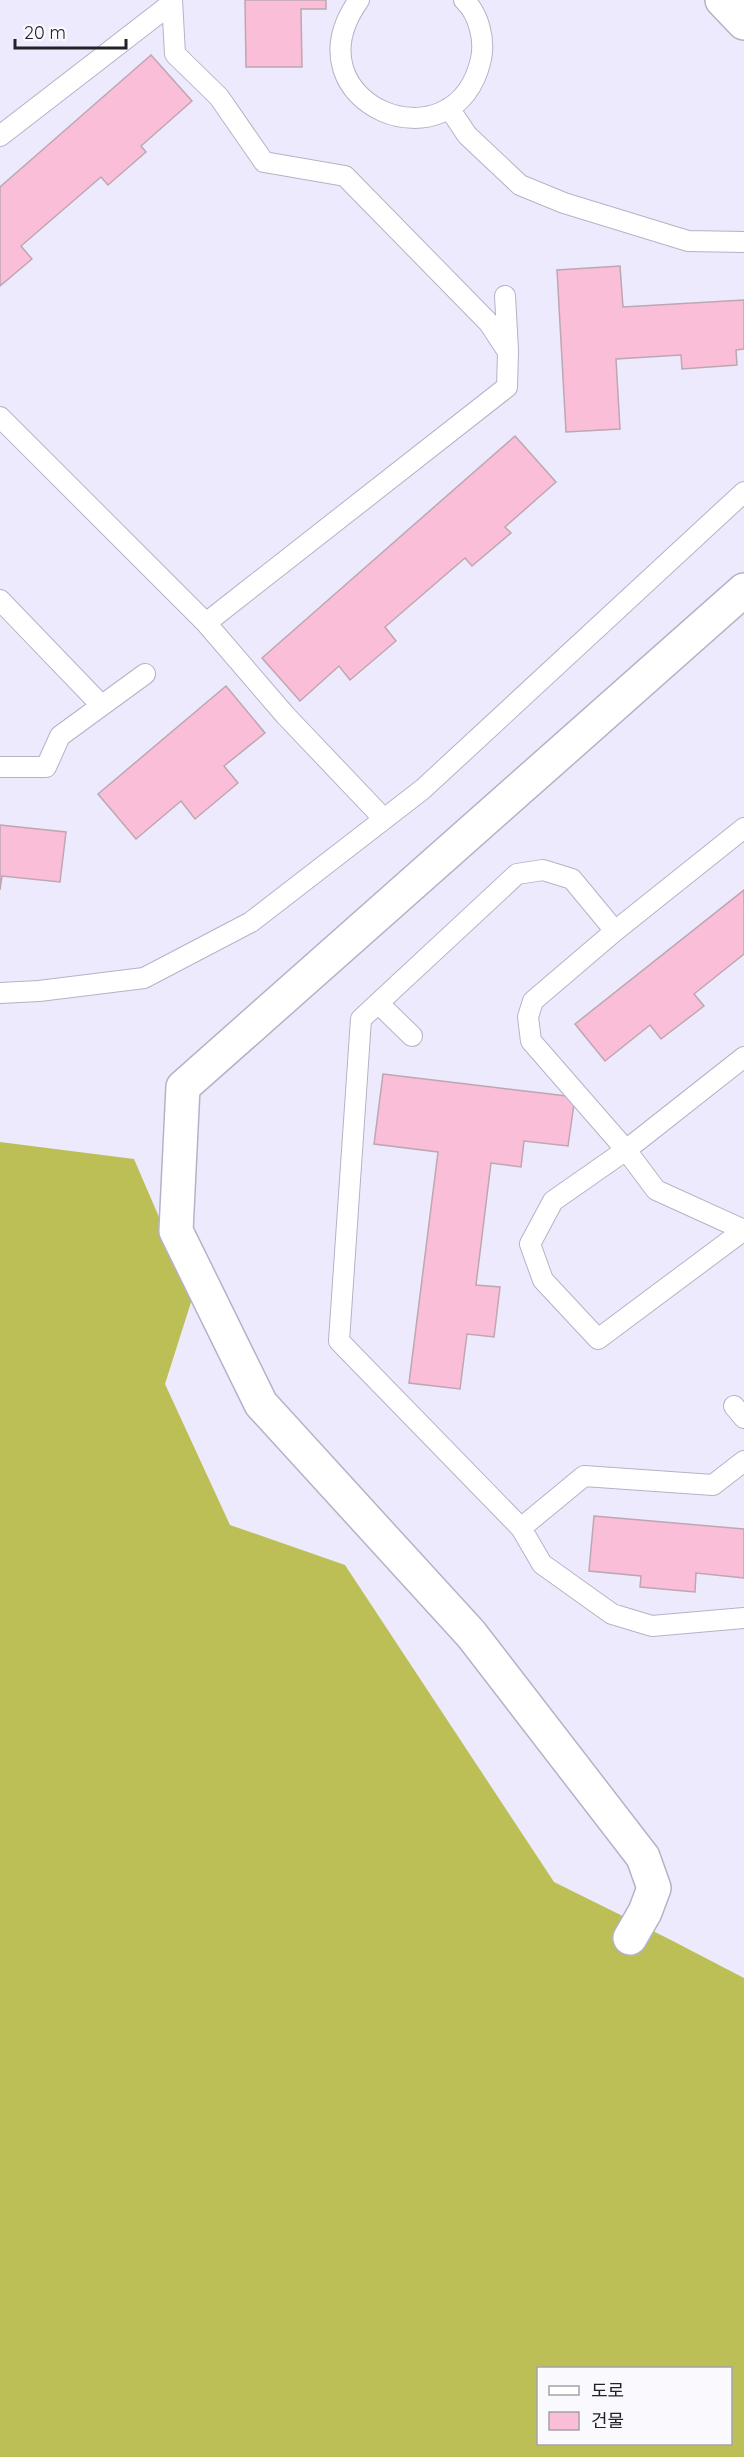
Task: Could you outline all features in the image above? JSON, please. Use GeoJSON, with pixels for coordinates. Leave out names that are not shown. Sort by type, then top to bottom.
{"type":"FeatureCollection","features":[{"type":"Feature","properties":{"kind":"street"},"geometry":{"type":"LineString","coordinates":[[722,0],[744,23]]}},
{"type":"Feature","properties":{"kind":"street"},"geometry":{"type":"LineString","coordinates":[[630,1938],[645,1912],[654,1888],[643,1857],[471,1634],[261,1404],[176,1231],[183,1087],[744,590]]}},
{"type":"Feature","properties":{"kind":"lane"},"geometry":{"type":"LineString","coordinates":[[358,0],[347,16],[340,38],[341,61],[349,82],[363,100],[382,113],[404,118],[427,117],[449,108],[466,93],[478,72],[483,49],[479,25],[464,0]]}},
{"type":"Feature","properties":{"kind":"lane"},"geometry":{"type":"LineString","coordinates":[[0,136],[172,2]]}},
{"type":"Feature","properties":{"kind":"lane"},"geometry":{"type":"LineString","coordinates":[[172,2],[174,54],[219,96],[264,162],[345,176],[489,323],[508,352]]}},
{"type":"Feature","properties":{"kind":"lane"},"geometry":{"type":"LineString","coordinates":[[449,108],[467,135],[520,185],[564,203],[688,241],[744,242]]}},
{"type":"Feature","properties":{"kind":"lane"},"geometry":{"type":"LineString","coordinates":[[206,624],[507,387],[505,296]]}},
{"type":"Feature","properties":{"kind":"lane"},"geometry":{"type":"LineString","coordinates":[[0,417],[206,624],[286,716],[384,819]]}},
{"type":"Feature","properties":{"kind":"lane"},"geometry":{"type":"LineString","coordinates":[[0,993],[39,991],[144,978],[251,922],[423,789],[744,492]]}},
{"type":"Feature","properties":{"kind":"lane"},"geometry":{"type":"LineString","coordinates":[[0,600],[102,705]]}},
{"type":"Feature","properties":{"kind":"lane"},"geometry":{"type":"LineString","coordinates":[[0,767],[46,767],[60,736],[145,674]]}},
{"type":"Feature","properties":{"kind":"lane"},"geometry":{"type":"LineString","coordinates":[[744,828],[615,931],[534,1001],[528,1017],[531,1041],[626,1150],[656,1190],[744,1230],[598,1339],[543,1280],[530,1244],[553,1201],[626,1150],[744,1057]]}},
{"type":"Feature","properties":{"kind":"lane"},"geometry":{"type":"LineString","coordinates":[[615,931],[572,879],[543,870],[517,874],[361,1019],[339,1341],[521,1527],[542,1564],[612,1614],[652,1626],[744,1618]]}},
{"type":"Feature","properties":{"kind":"lane"},"geometry":{"type":"LineString","coordinates":[[378,1003],[412,1036]]}},
{"type":"Feature","properties":{"kind":"lane"},"geometry":{"type":"LineString","coordinates":[[521,1527],[584,1476],[713,1485],[744,1461]]}},
{"type":"Feature","properties":{"kind":"shaded area"},"geometry":{"type":"Polygon","coordinates":[[[0,1142],[134,1159],[193,1296],[165,1384],[230,1525],[345,1565],[554,1882],[744,1978],[744,2457],[0,2457],[0,1142]]]}},
{"type":"Feature","properties":{"kind":"building"},"geometry":{"type":"Polygon","coordinates":[[[245,0],[326,0],[326,9],[301,9],[302,67],[246,67],[245,0]]]}},
{"type":"Feature","properties":{"kind":"building"},"geometry":{"type":"Polygon","coordinates":[[[151,55],[192,101],[141,146],[146,152],[108,185],[101,177],[21,246],[32,259],[0,286],[0,187],[151,55]]]}},
{"type":"Feature","properties":{"kind":"building"},"geometry":{"type":"Polygon","coordinates":[[[620,266],[623,307],[744,300],[744,349],[736,350],[737,365],[682,369],[681,355],[616,359],[620,429],[566,432],[557,270],[620,266]]]}},
{"type":"Feature","properties":{"kind":"building"},"geometry":{"type":"Polygon","coordinates":[[[515,436],[556,482],[505,527],[511,533],[472,566],[465,558],[385,627],[396,641],[350,680],[339,666],[300,701],[262,658],[515,436]]]}},
{"type":"Feature","properties":{"kind":"building"},"geometry":{"type":"Polygon","coordinates":[[[226,686],[265,733],[224,766],[238,783],[195,819],[181,801],[136,839],[98,794],[226,686]]]}},
{"type":"Feature","properties":{"kind":"building"},"geometry":{"type":"Polygon","coordinates":[[[0,825],[66,832],[60,882],[2,876],[0,890],[0,825]]]}},
{"type":"Feature","properties":{"kind":"building"},"geometry":{"type":"Polygon","coordinates":[[[744,890],[744,954],[694,994],[704,1006],[661,1039],[650,1025],[605,1061],[575,1024],[744,890]]]}},
{"type":"Feature","properties":{"kind":"building"},"geometry":{"type":"Polygon","coordinates":[[[383,1074],[575,1097],[568,1146],[524,1141],[521,1167],[491,1163],[476,1285],[500,1287],[494,1337],[467,1334],[460,1389],[409,1383],[438,1152],[374,1144],[383,1074]]]}},
{"type":"Feature","properties":{"kind":"building"},"geometry":{"type":"Polygon","coordinates":[[[594,1516],[744,1529],[744,1578],[696,1573],[695,1592],[640,1587],[641,1576],[589,1571],[594,1516]]]}}]}
